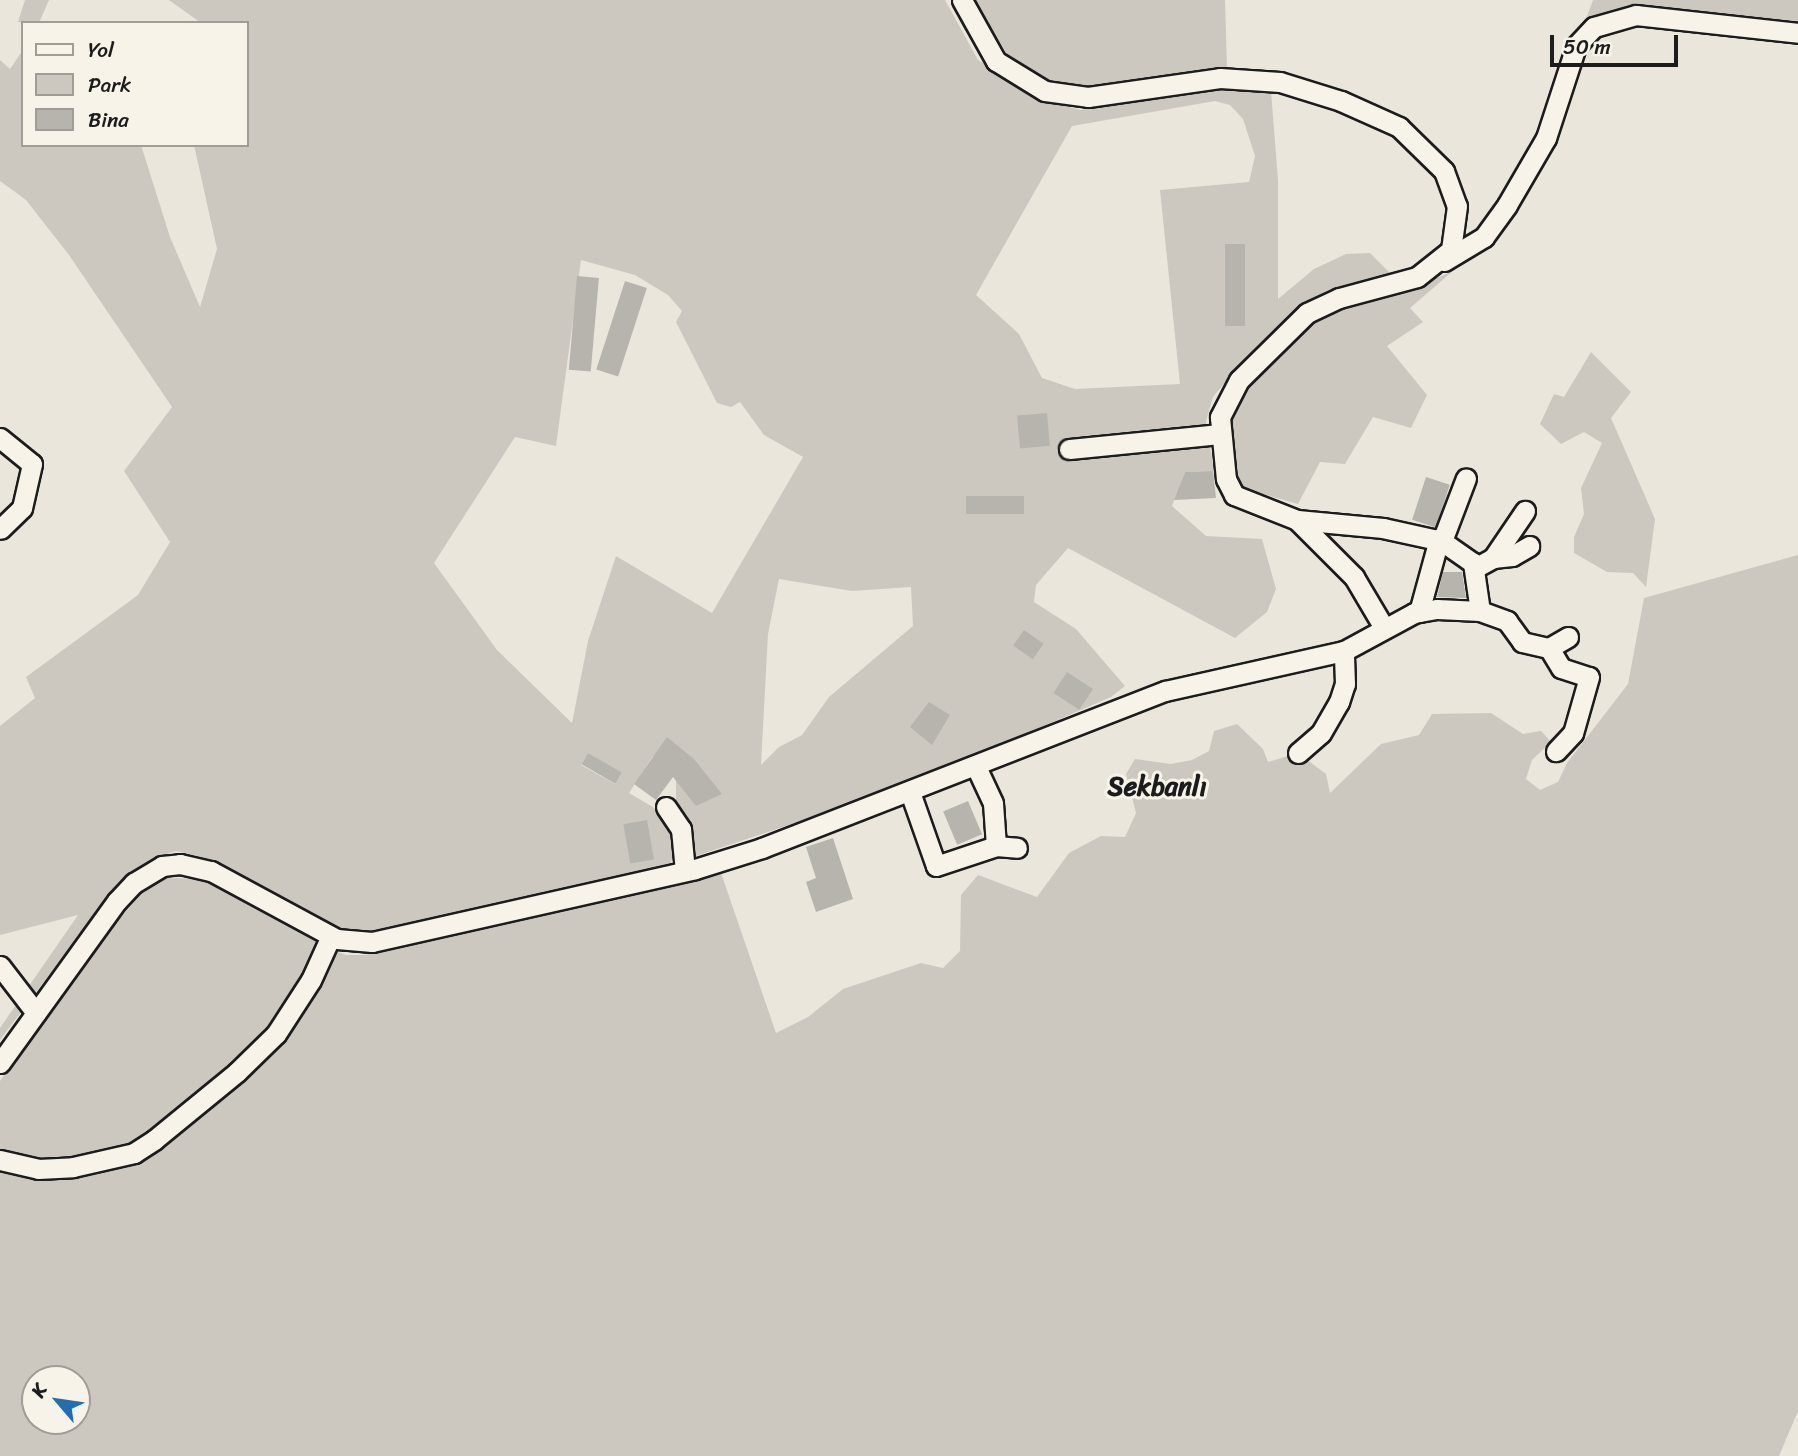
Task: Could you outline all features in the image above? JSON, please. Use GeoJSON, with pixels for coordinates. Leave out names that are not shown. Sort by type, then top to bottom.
{"type":"FeatureCollection","features":[{"type":"Feature","properties":{"kind":"street"},"geometry":{"type":"LineString","coordinates":[[962,0],[996,61],[1045,92],[1118,95],[1244,76],[1309,90],[1399,127],[1432,155],[1452,186],[1456,236],[1440,262]]}},
{"type":"Feature","properties":{"kind":"street"},"geometry":{"type":"LineString","coordinates":[[1480,611],[1475,568],[1466,556],[1441,540],[1383,527],[1297,520],[1234,495],[1226,479],[1220,434],[1223,407],[1239,380],[1307,313],[1339,298],[1417,277],[1484,237],[1507,205],[1546,138],[1576,46],[1594,27],[1636,15],[1798,33]]}},
{"type":"Feature","properties":{"kind":"street"},"geometry":{"type":"LineString","coordinates":[[1069,449],[1220,434]]}},
{"type":"Feature","properties":{"kind":"street"},"geometry":{"type":"LineString","coordinates":[[0,438],[32,464],[22,508],[0,529]]}},
{"type":"Feature","properties":{"kind":"street"},"geometry":{"type":"LineString","coordinates":[[1419,612],[1441,540],[1466,478]]}},
{"type":"Feature","properties":{"kind":"street"},"geometry":{"type":"LineString","coordinates":[[1493,558],[1525,511]]}},
{"type":"Feature","properties":{"kind":"street"},"geometry":{"type":"LineString","coordinates":[[1297,520],[1354,577],[1383,626]]}},
{"type":"Feature","properties":{"kind":"street"},"geometry":{"type":"LineString","coordinates":[[1475,568],[1493,558],[1512,556],[1529,546]]}},
{"type":"Feature","properties":{"kind":"street"},"geometry":{"type":"LineString","coordinates":[[0,1063],[117,901],[134,883],[162,866],[180,864],[211,871],[331,936],[351,943],[372,942],[685,871],[762,848],[1166,691],[1344,651],[1383,626],[1419,612],[1480,611],[1507,621],[1522,642],[1549,649],[1561,668],[1589,677],[1573,733],[1556,751]]}},
{"type":"Feature","properties":{"kind":"street"},"geometry":{"type":"LineString","coordinates":[[1549,649],[1568,637]]}},
{"type":"Feature","properties":{"kind":"street"},"geometry":{"type":"LineString","coordinates":[[1298,753],[1321,733],[1339,702],[1345,684],[1344,651]]}},
{"type":"Feature","properties":{"kind":"street"},"geometry":{"type":"LineString","coordinates":[[976,767],[993,803],[996,846]]}},
{"type":"Feature","properties":{"kind":"street"},"geometry":{"type":"LineString","coordinates":[[911,792],[936,866],[996,846],[1017,848]]}},
{"type":"Feature","properties":{"kind":"street"},"geometry":{"type":"LineString","coordinates":[[666,807],[681,829],[685,871]]}},
{"type":"Feature","properties":{"kind":"street"},"geometry":{"type":"LineString","coordinates":[[0,1160],[38,1169],[73,1167],[134,1153],[154,1140],[237,1072],[276,1034],[311,980],[331,936]]}},
{"type":"Feature","properties":{"kind":"street"},"geometry":{"type":"LineString","coordinates":[[0,966],[36,1013]]}},
{"type":"Feature","properties":{"kind":"green space"},"geometry":{"type":"Polygon","coordinates":[[[25,0],[49,0],[40,21],[18,22],[25,0]]]}},
{"type":"Feature","properties":{"kind":"green space"},"geometry":{"type":"Polygon","coordinates":[[[169,0],[945,0],[978,60],[1040,100],[1081,110],[1202,90],[1242,87],[1271,91],[1278,180],[1278,299],[1314,269],[1346,254],[1370,253],[1390,273],[1328,290],[1305,303],[1245,358],[1213,397],[1206,421],[1214,471],[1185,472],[1172,506],[1206,536],[1262,539],[1276,589],[1267,612],[1235,638],[1068,548],[1036,585],[1034,602],[1076,629],[1125,686],[1111,697],[899,788],[693,857],[687,815],[676,806],[676,774],[653,756],[629,793],[653,807],[671,828],[676,846],[670,865],[375,930],[353,932],[334,926],[198,856],[176,851],[154,858],[118,883],[0,1040],[0,1028],[78,915],[0,935],[0,726],[35,698],[26,677],[138,595],[170,542],[124,471],[172,407],[69,255],[26,200],[0,181],[0,60],[10,69],[21,53],[21,147],[142,147],[170,237],[200,307],[217,249],[194,147],[248,147],[248,21],[198,21],[169,0]],[[1215,101],[1072,126],[976,295],[1019,334],[1042,378],[1075,389],[1180,384],[1160,190],[1249,182],[1255,156],[1243,119],[1230,105],[1215,101]],[[581,260],[556,446],[515,437],[434,563],[497,650],[572,723],[588,641],[616,556],[712,613],[803,457],[764,435],[740,402],[731,407],[717,403],[676,322],[682,311],[668,295],[635,275],[581,260]],[[779,579],[768,634],[761,765],[779,747],[802,735],[829,697],[913,626],[911,587],[852,591],[779,579]],[[588,753],[581,765],[615,784],[621,773],[588,753]]]}},
{"type":"Feature","properties":{"kind":"green space"},"geometry":{"type":"Polygon","coordinates":[[[974,0],[1225,0],[1227,67],[1122,84],[1070,87],[1040,80],[1015,67],[974,0]]]}},
{"type":"Feature","properties":{"kind":"green space"},"geometry":{"type":"Polygon","coordinates":[[[1593,0],[1798,0],[1798,25],[1649,7],[1620,9],[1583,27],[1593,0]]]}},
{"type":"Feature","properties":{"kind":"green space"},"geometry":{"type":"Polygon","coordinates":[[[1453,271],[1410,308],[1423,322],[1387,346],[1427,395],[1411,428],[1373,417],[1345,464],[1320,462],[1298,504],[1242,488],[1230,458],[1230,409],[1282,346],[1323,312],[1404,292],[1453,271]]]}},
{"type":"Feature","properties":{"kind":"green space"},"geometry":{"type":"Polygon","coordinates":[[[1591,352],[1631,392],[1611,418],[1655,519],[1646,587],[1633,573],[1607,572],[1574,553],[1574,537],[1584,514],[1581,488],[1602,443],[1584,432],[1561,444],[1540,424],[1554,394],[1564,397],[1591,352]]]}},
{"type":"Feature","properties":{"kind":"green space"},"geometry":{"type":"Polygon","coordinates":[[[1798,555],[1798,1411],[1779,1456],[0,1456],[0,1081],[111,928],[146,889],[167,877],[213,881],[326,948],[346,955],[366,955],[493,919],[720,870],[776,1033],[808,1017],[843,989],[921,963],[943,968],[960,951],[961,895],[978,875],[1037,897],[1069,853],[1101,836],[1125,837],[1136,813],[1126,774],[1135,759],[1171,764],[1192,760],[1209,751],[1214,731],[1237,724],[1263,749],[1268,762],[1298,753],[1326,774],[1330,793],[1381,744],[1419,735],[1432,714],[1491,713],[1523,734],[1541,731],[1551,742],[1532,760],[1526,779],[1540,790],[1558,782],[1567,763],[1628,684],[1644,598],[1798,555]]]}},
{"type":"Feature","properties":{"kind":"building"},"geometry":{"type":"Polygon","coordinates":[[[1225,244],[1245,244],[1245,326],[1225,326],[1225,244]]]}},
{"type":"Feature","properties":{"kind":"building"},"geometry":{"type":"Polygon","coordinates":[[[577,276],[599,278],[591,372],[569,370],[577,276]]]}},
{"type":"Feature","properties":{"kind":"building"},"geometry":{"type":"Polygon","coordinates":[[[625,281],[647,288],[618,377],[596,369],[625,281]]]}},
{"type":"Feature","properties":{"kind":"building"},"geometry":{"type":"Polygon","coordinates":[[[1047,413],[1050,446],[1020,448],[1017,416],[1047,413]]]}},
{"type":"Feature","properties":{"kind":"building"},"geometry":{"type":"Polygon","coordinates":[[[1213,471],[1216,498],[1174,500],[1185,472],[1213,471]]]}},
{"type":"Feature","properties":{"kind":"building"},"geometry":{"type":"Polygon","coordinates":[[[1426,477],[1450,485],[1436,528],[1412,520],[1426,477]]]}},
{"type":"Feature","properties":{"kind":"building"},"geometry":{"type":"Polygon","coordinates":[[[966,496],[1024,496],[1024,514],[966,514],[966,496]]]}},
{"type":"Feature","properties":{"kind":"building"},"geometry":{"type":"Polygon","coordinates":[[[1443,572],[1462,572],[1466,598],[1437,597],[1443,572]]]}},
{"type":"Feature","properties":{"kind":"building"},"geometry":{"type":"Polygon","coordinates":[[[1024,630],[1044,644],[1033,659],[1013,646],[1024,630]]]}},
{"type":"Feature","properties":{"kind":"building"},"geometry":{"type":"Polygon","coordinates":[[[1067,672],[1093,689],[1079,710],[1053,693],[1067,672]]]}},
{"type":"Feature","properties":{"kind":"building"},"geometry":{"type":"Polygon","coordinates":[[[929,702],[950,715],[932,745],[910,727],[929,702]]]}},
{"type":"Feature","properties":{"kind":"building"},"geometry":{"type":"Polygon","coordinates":[[[667,737],[694,759],[722,794],[696,806],[673,777],[656,800],[634,784],[667,737]]]}},
{"type":"Feature","properties":{"kind":"building"},"geometry":{"type":"Polygon","coordinates":[[[588,753],[622,772],[615,784],[582,764],[588,753]]]}},
{"type":"Feature","properties":{"kind":"building"},"geometry":{"type":"Polygon","coordinates":[[[968,801],[982,834],[957,845],[943,812],[968,801]]]}},
{"type":"Feature","properties":{"kind":"building"},"geometry":{"type":"Polygon","coordinates":[[[647,820],[654,859],[630,864],[623,824],[647,820]]]}},
{"type":"Feature","properties":{"kind":"building"},"geometry":{"type":"Polygon","coordinates":[[[833,838],[853,899],[816,912],[806,882],[816,878],[806,847],[833,838]]]}},
{"type":"Feature","properties":{"kind":"district","name":"Sekbanlı"},"geometry":{"type":"Point","coordinates":[1157,787]}}]}
